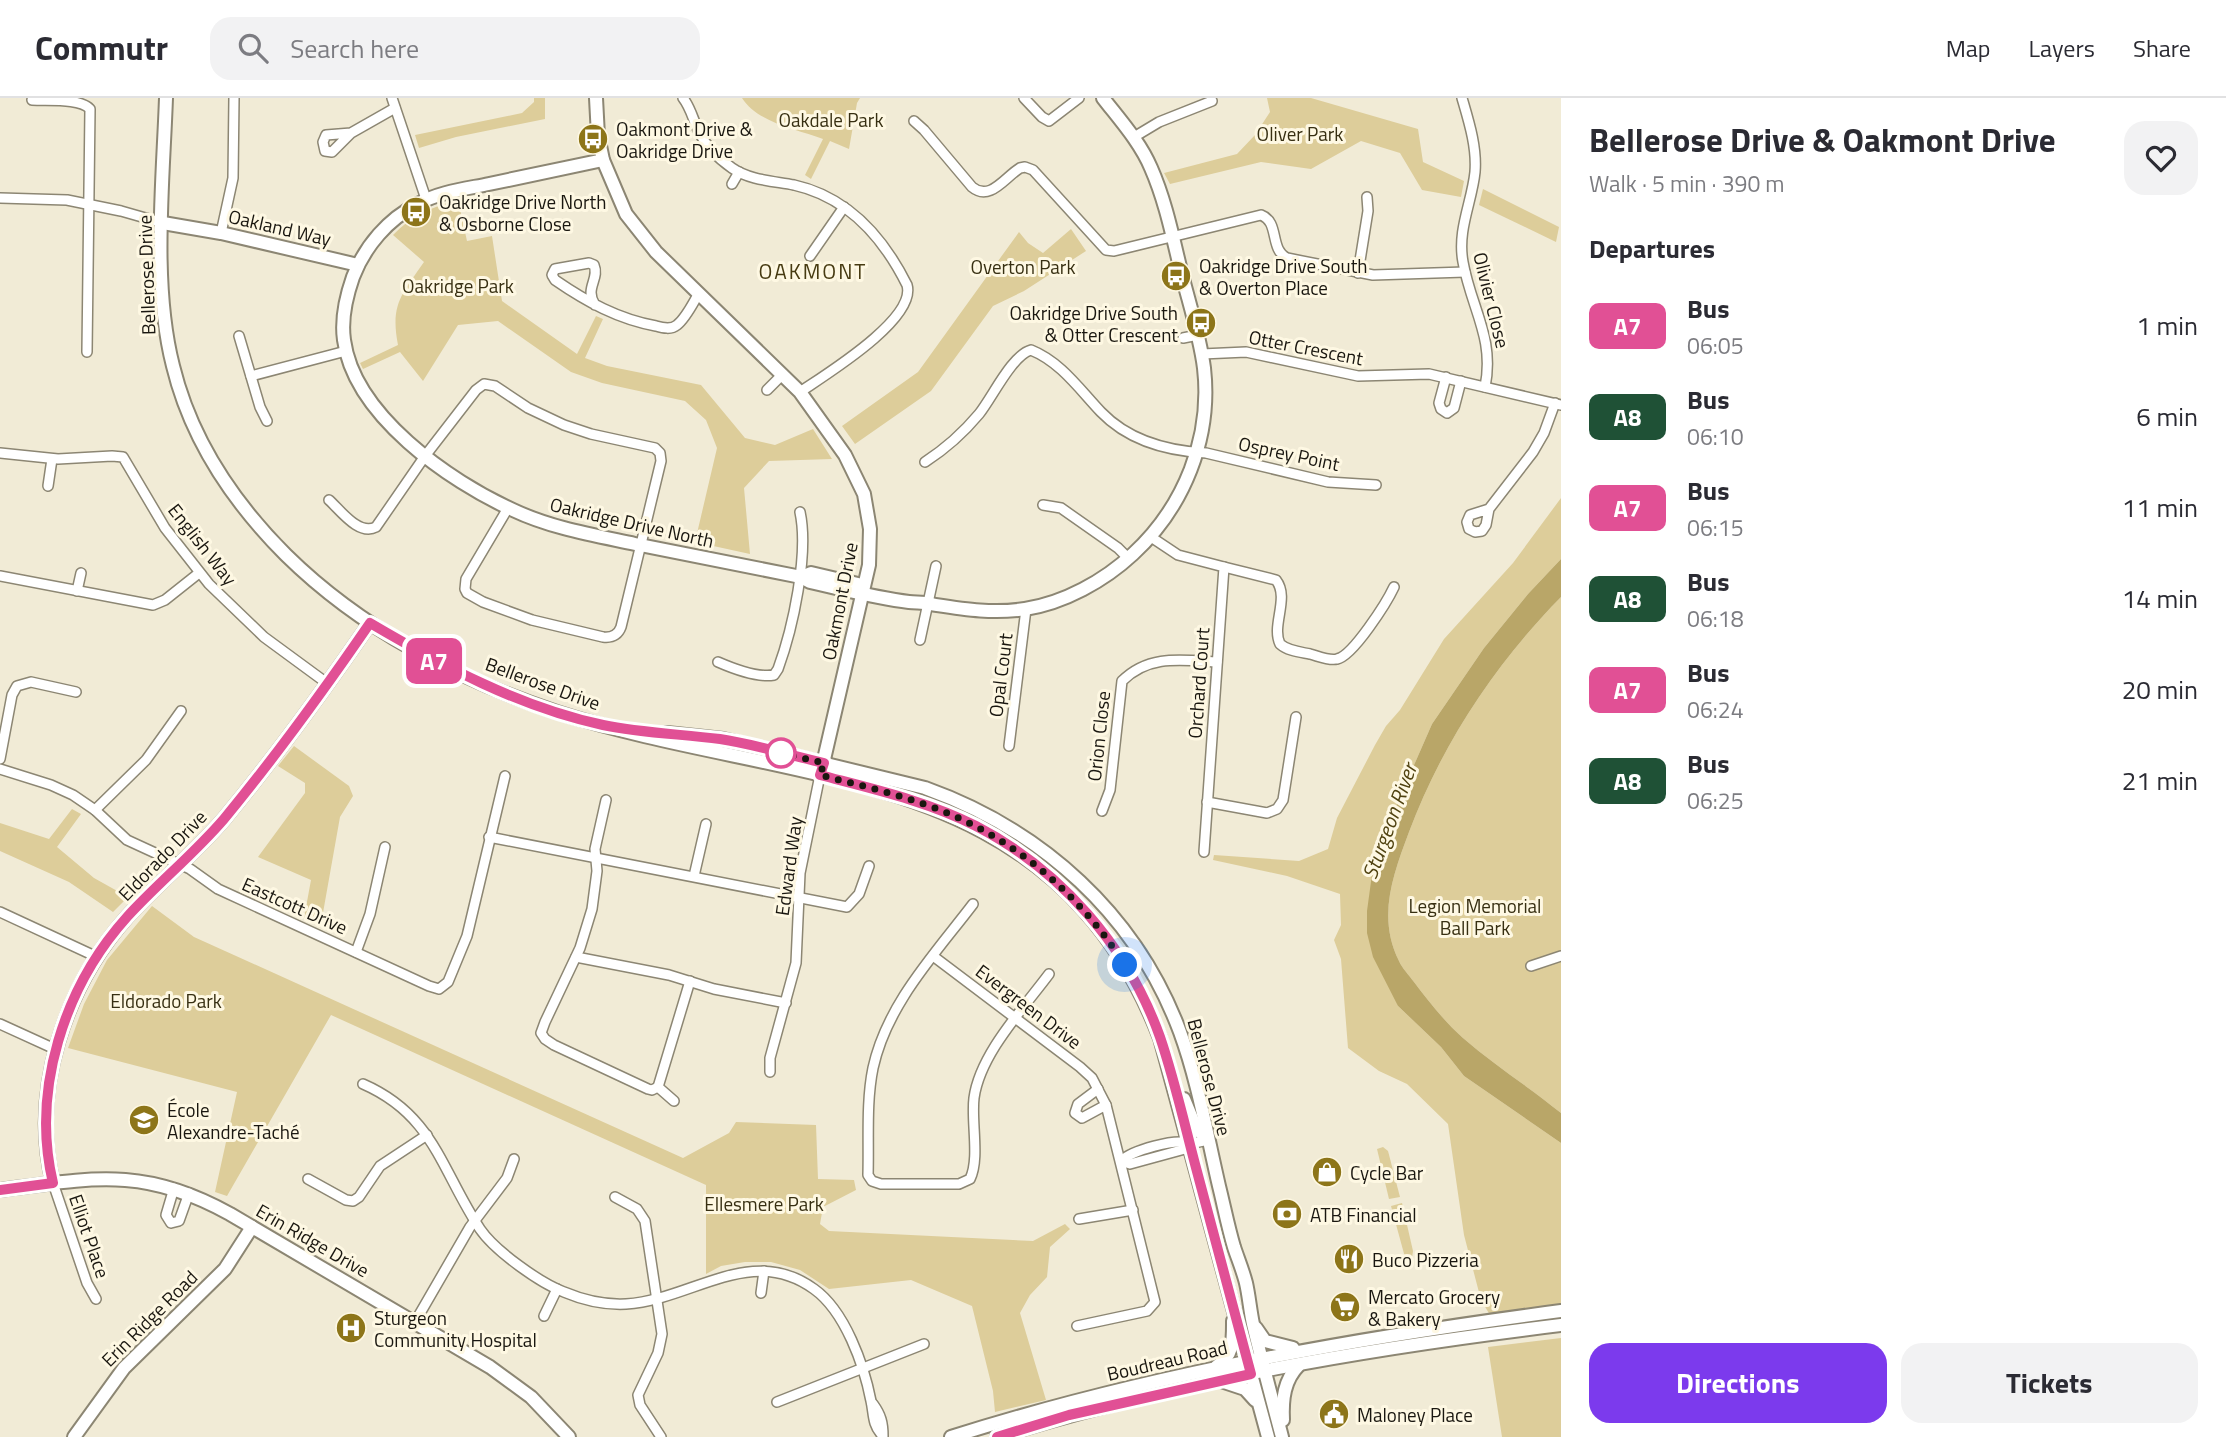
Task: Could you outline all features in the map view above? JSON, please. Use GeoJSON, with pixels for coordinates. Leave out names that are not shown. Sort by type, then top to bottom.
{"type":"FeatureCollection","features":[{"type":"Feature","properties":{"kind":"main road","name":"Bellerose Drive"},"geometry":{"type":"LineString","coordinates":[[166,98],[162,219],[164,316],[172,360],[186,407],[206,451],[240,504],[307,575],[370,623],[435,661],[512,697],[604,726],[723,739],[904,797],[943,811],[985,831],[1025,856],[1059,884],[1105,935],[1136,982],[1160,1038],[1268,1437]]}},
{"type":"Feature","properties":{"kind":"main road","name":"Oakmont Drive"},"geometry":{"type":"LineString","coordinates":[[596,98],[598,136],[603,160],[616,194],[639,232],[800,392],[849,463],[864,494],[870,529],[869,565],[822,769]]}},
{"type":"Feature","properties":{"kind":"main road","name":"Oakridge Drive North"},"geometry":{"type":"LineString","coordinates":[[603,160],[426,199],[390,223],[369,247],[358,265],[346,302],[343,328],[346,351],[356,378],[373,403],[400,433],[425,456],[473,490],[508,508],[561,528],[801,577],[810,582],[863,589],[909,602],[971,611],[1027,609],[1085,588],[1128,558],[1151,537],[1177,499],[1196,453],[1203,423],[1205,400],[1202,354],[1172,236],[1151,168],[1133,137],[1103,98]]}},
{"type":"Feature","properties":{"kind":"main road","name":"Oakland Way"},"geometry":{"type":"LineString","coordinates":[[162,219],[358,265]]}},
{"type":"Feature","properties":{"kind":"main road","name":"Eldorado Drive"},"geometry":{"type":"LineString","coordinates":[[53,1183],[46,1113],[50,1076],[76,995],[97,957],[133,912],[224,819],[328,684],[370,623]]}},
{"type":"Feature","properties":{"kind":"main road","name":"Bellerose Drive"},"geometry":{"type":"LineString","coordinates":[[822,769],[925,788],[971,807],[1033,842],[1083,883],[1128,934],[1166,998],[1186,1051],[1283,1437]]}},
{"type":"Feature","properties":{"kind":"main road"},"geometry":{"type":"LineString","coordinates":[[1160,1038],[1196,1128],[1208,1140]]}},
{"type":"Feature","properties":{"kind":"main road"},"geometry":{"type":"LineString","coordinates":[[1190,1144],[1202,1158],[1234,1247]]}},
{"type":"Feature","properties":{"kind":"main road","name":"Erin Ridge Drive"},"geometry":{"type":"LineString","coordinates":[[0,1190],[115,1178],[152,1182],[189,1193],[490,1367],[545,1410],[569,1437]]}},
{"type":"Feature","properties":{"kind":"main road","name":"Erin Ridge Road"},"geometry":{"type":"LineString","coordinates":[[75,1437],[131,1361],[225,1269],[252,1227]]}},
{"type":"Feature","properties":{"kind":"main road"},"geometry":{"type":"LineString","coordinates":[[1216,1366],[1228,1357],[1232,1348],[1233,1303]]}},
{"type":"Feature","properties":{"kind":"main road","name":"Boudreau Road"},"geometry":{"type":"LineString","coordinates":[[998,1437],[1069,1415],[1217,1380],[1311,1348],[1561,1311]]}},
{"type":"Feature","properties":{"kind":"main road"},"geometry":{"type":"LineString","coordinates":[[1253,1322],[1261,1338],[1269,1343],[1286,1348],[1311,1348]]}},
{"type":"Feature","properties":{"kind":"main road","name":"Boudreau Road"},"geometry":{"type":"LineString","coordinates":[[1263,1365],[1299,1365],[1402,1347],[1561,1325]]}},
{"type":"Feature","properties":{"kind":"main road"},"geometry":{"type":"LineString","coordinates":[[1283,1437],[1284,1392],[1287,1381],[1299,1365]]}},
{"type":"Feature","properties":{"kind":"main road","name":"Boudreau Road"},"geometry":{"type":"LineString","coordinates":[[951,1437],[1035,1412],[1216,1366],[1249,1368]]}},
{"type":"Feature","properties":{"kind":"main road"},"geometry":{"type":"LineString","coordinates":[[1217,1380],[1245,1389],[1259,1407]]}},
{"type":"Feature","properties":{"kind":"street"},"geometry":{"type":"LineString","coordinates":[[221,233],[233,178],[234,98]]}},
{"type":"Feature","properties":{"kind":"street"},"geometry":{"type":"LineString","coordinates":[[392,98],[426,199]]}},
{"type":"Feature","properties":{"kind":"street"},"geometry":{"type":"LineString","coordinates":[[683,98],[707,145],[719,158],[739,172],[815,191],[844,207],[865,223],[887,249],[906,282],[908,294],[889,324],[872,342],[800,392]]}},
{"type":"Feature","properties":{"kind":"street"},"geometry":{"type":"LineString","coordinates":[[1024,98],[1049,121],[1079,98]]}},
{"type":"Feature","properties":{"kind":"street","name":"Olivier Close"},"geometry":{"type":"LineString","coordinates":[[1462,98],[1476,159],[1461,243],[1465,272],[1488,348],[1485,387]]}},
{"type":"Feature","properties":{"kind":"street"},"geometry":{"type":"LineString","coordinates":[[32,100],[78,101],[87,104],[90,109],[87,352]]}},
{"type":"Feature","properties":{"kind":"street"},"geometry":{"type":"LineString","coordinates":[[1133,137],[1159,122],[1212,101]]}},
{"type":"Feature","properties":{"kind":"street"},"geometry":{"type":"LineString","coordinates":[[351,133],[395,108]]}},
{"type":"Feature","properties":{"kind":"street"},"geometry":{"type":"LineString","coordinates":[[914,121],[972,187],[980,192],[989,192],[1017,169],[1030,169],[1106,250],[1114,251],[1261,215],[1270,223],[1277,249],[1284,257],[1381,276],[1465,272]]}},
{"type":"Feature","properties":{"kind":"street"},"geometry":{"type":"LineString","coordinates":[[732,184],[739,172]]}},
{"type":"Feature","properties":{"kind":"street"},"geometry":{"type":"LineString","coordinates":[[1358,273],[1368,211],[1367,197]]}},
{"type":"Feature","properties":{"kind":"street"},"geometry":{"type":"LineString","coordinates":[[0,198],[55,198],[162,219]]}},
{"type":"Feature","properties":{"kind":"street"},"geometry":{"type":"LineString","coordinates":[[810,256],[844,207]]}},
{"type":"Feature","properties":{"kind":"street"},"geometry":{"type":"LineString","coordinates":[[595,305],[590,294],[596,272],[594,265],[589,263],[560,266],[554,270],[552,275],[555,281],[595,305],[629,320],[670,328],[678,325],[699,293]]}},
{"type":"Feature","properties":{"kind":"street"},"geometry":{"type":"LineString","coordinates":[[1183,338],[1198,335]]}},
{"type":"Feature","properties":{"kind":"street"},"geometry":{"type":"LineString","coordinates":[[239,336],[267,421]]}},
{"type":"Feature","properties":{"kind":"street","name":"Osprey Point"},"geometry":{"type":"LineString","coordinates":[[925,462],[942,451],[973,420],[1019,358],[1031,350],[1069,377],[1101,412],[1122,430],[1153,444],[1328,482],[1376,485]]}},
{"type":"Feature","properties":{"kind":"street"},"geometry":{"type":"LineString","coordinates":[[251,376],[346,351]]}},
{"type":"Feature","properties":{"kind":"street","name":"Otter Crescent"},"geometry":{"type":"LineString","coordinates":[[1202,354],[1246,352],[1358,376],[1420,374],[1446,377],[1558,404]]}},
{"type":"Feature","properties":{"kind":"street"},"geometry":{"type":"LineString","coordinates":[[768,390],[783,374]]}},
{"type":"Feature","properties":{"kind":"street"},"geometry":{"type":"LineString","coordinates":[[1446,377],[1440,403],[1441,409],[1447,413],[1454,408],[1461,381]]}},
{"type":"Feature","properties":{"kind":"street"},"geometry":{"type":"LineString","coordinates":[[329,500],[361,528],[374,528],[476,390],[488,383],[528,408],[564,425],[591,434],[655,448],[660,453],[661,461],[621,627],[615,636],[603,637],[532,620],[467,593],[467,579],[508,508]]}},
{"type":"Feature","properties":{"kind":"street"},"geometry":{"type":"LineString","coordinates":[[1489,509],[1539,443],[1558,404]]}},
{"type":"Feature","properties":{"kind":"street","name":"English Way"},"geometry":{"type":"LineString","coordinates":[[0,453],[52,459],[112,456],[126,459],[158,518],[199,573],[264,637],[328,684]]}},
{"type":"Feature","properties":{"kind":"street"},"geometry":{"type":"LineString","coordinates":[[48,486],[52,459]]}},
{"type":"Feature","properties":{"kind":"street"},"geometry":{"type":"LineString","coordinates":[[1043,505],[1061,508],[1128,558]]}},
{"type":"Feature","properties":{"kind":"street"},"geometry":{"type":"LineString","coordinates":[[718,662],[765,676],[777,672],[801,577],[803,529],[800,512]]}},
{"type":"Feature","properties":{"kind":"street"},"geometry":{"type":"LineString","coordinates":[[1151,537],[1178,555],[1272,578],[1279,583],[1281,591],[1277,638],[1282,647],[1335,659],[1345,655],[1369,627],[1385,606],[1394,587]]}},
{"type":"Feature","properties":{"kind":"street"},"geometry":{"type":"LineString","coordinates":[[920,640],[936,566]]}},
{"type":"Feature","properties":{"kind":"street","name":"Orchard Court"},"geometry":{"type":"LineString","coordinates":[[1204,852],[1224,567]]}},
{"type":"Feature","properties":{"kind":"street"},"geometry":{"type":"LineString","coordinates":[[77,591],[81,573]]}},
{"type":"Feature","properties":{"kind":"street"},"geometry":{"type":"LineString","coordinates":[[0,576],[157,604],[199,573]]}},
{"type":"Feature","properties":{"kind":"street","name":"Opal Court"},"geometry":{"type":"LineString","coordinates":[[1009,746],[1027,609]]}},
{"type":"Feature","properties":{"kind":"street","name":"Orion Close"},"geometry":{"type":"LineString","coordinates":[[1102,811],[1110,790],[1122,681],[1159,660],[1217,662]]}},
{"type":"Feature","properties":{"kind":"street"},"geometry":{"type":"LineString","coordinates":[[0,759],[12,695],[17,686],[31,682],[76,692]]}},
{"type":"Feature","properties":{"kind":"street"},"geometry":{"type":"LineString","coordinates":[[96,810],[146,760],[181,711]]}},
{"type":"Feature","properties":{"kind":"street"},"geometry":{"type":"LineString","coordinates":[[1208,802],[1267,813],[1277,810],[1283,800],[1296,717]]}},
{"type":"Feature","properties":{"kind":"street","name":"Eastcott Drive"},"geometry":{"type":"LineString","coordinates":[[0,769],[66,791],[96,810],[127,840],[190,869],[218,889],[439,989],[446,985],[467,936],[505,776]]}},
{"type":"Feature","properties":{"kind":"street","name":"Edward Way"},"geometry":{"type":"LineString","coordinates":[[769,1072],[770,1058],[797,956],[797,897],[803,854],[822,769]]}},
{"type":"Feature","properties":{"kind":"street"},"geometry":{"type":"LineString","coordinates":[[606,800],[595,849],[596,891],[576,957],[538,1034],[554,1045],[650,1090],[658,1087]]}},
{"type":"Feature","properties":{"kind":"street"},"geometry":{"type":"LineString","coordinates":[[694,876],[706,824]]}},
{"type":"Feature","properties":{"kind":"street"},"geometry":{"type":"LineString","coordinates":[[489,837],[849,907],[859,894],[869,866]]}},
{"type":"Feature","properties":{"kind":"street"},"geometry":{"type":"LineString","coordinates":[[356,952],[370,915],[385,847]]}},
{"type":"Feature","properties":{"kind":"street"},"geometry":{"type":"LineString","coordinates":[[973,904],[897,1007],[884,1035],[874,1066],[870,1093],[868,1172],[872,1181],[881,1184],[959,1184],[970,1179],[973,1168],[976,1088],[988,1057],[1049,974]]}},
{"type":"Feature","properties":{"kind":"street"},"geometry":{"type":"LineString","coordinates":[[0,912],[97,957]]}},
{"type":"Feature","properties":{"kind":"street","name":"Evergreen Drive"},"geometry":{"type":"LineString","coordinates":[[933,956],[1080,1066],[1092,1078],[1106,1105],[1154,1293],[1154,1305],[1147,1311],[1077,1326]]}},
{"type":"Feature","properties":{"kind":"street"},"geometry":{"type":"LineString","coordinates":[[1531,966],[1561,956]]}},
{"type":"Feature","properties":{"kind":"street"},"geometry":{"type":"LineString","coordinates":[[576,957],[669,975],[714,989],[786,1003]]}},
{"type":"Feature","properties":{"kind":"street"},"geometry":{"type":"LineString","coordinates":[[658,1087],[690,981]]}},
{"type":"Feature","properties":{"kind":"street"},"geometry":{"type":"LineString","coordinates":[[0,1024],[57,1050]]}},
{"type":"Feature","properties":{"kind":"street"},"geometry":{"type":"LineString","coordinates":[[363,1084],[399,1104],[416,1120],[483,1233],[508,1256],[556,1289],[581,1298],[616,1304],[657,1298],[731,1274],[764,1271],[791,1276],[806,1284],[824,1298],[844,1325],[872,1402],[876,1429],[883,1436]]}},
{"type":"Feature","properties":{"kind":"street"},"geometry":{"type":"LineString","coordinates":[[658,1087],[674,1101]]}},
{"type":"Feature","properties":{"kind":"street"},"geometry":{"type":"LineString","coordinates":[[1098,1089],[1079,1104],[1075,1114],[1082,1118],[1106,1105]]}},
{"type":"Feature","properties":{"kind":"street"},"geometry":{"type":"LineString","coordinates":[[308,1179],[346,1200],[353,1201],[359,1197],[371,1176],[385,1162],[426,1135]]}},
{"type":"Feature","properties":{"kind":"street"},"geometry":{"type":"LineString","coordinates":[[1121,1161],[1128,1154],[1180,1141],[1190,1144],[1208,1140]]}},
{"type":"Feature","properties":{"kind":"street"},"geometry":{"type":"LineString","coordinates":[[415,1322],[475,1221],[507,1178],[514,1159]]}},
{"type":"Feature","properties":{"kind":"street","name":"Elliot Place"},"geometry":{"type":"LineString","coordinates":[[53,1183],[87,1283],[96,1299]]}},
{"type":"Feature","properties":{"kind":"street"},"geometry":{"type":"LineString","coordinates":[[174,1188],[166,1215],[171,1223],[178,1221],[189,1193]]}},
{"type":"Feature","properties":{"kind":"street"},"geometry":{"type":"LineString","coordinates":[[615,1198],[637,1209],[645,1221],[661,1328],[660,1346],[638,1395],[640,1405],[661,1437]]}},
{"type":"Feature","properties":{"kind":"street"},"geometry":{"type":"LineString","coordinates":[[1079,1219],[1133,1210]]}},
{"type":"Feature","properties":{"kind":"street"},"geometry":{"type":"LineString","coordinates":[[761,1293],[764,1271]]}},
{"type":"Feature","properties":{"kind":"street"},"geometry":{"type":"LineString","coordinates":[[544,1316],[556,1289]]}},
{"type":"Feature","properties":{"kind":"street"},"geometry":{"type":"LineString","coordinates":[[776,1402],[924,1344]]}},
{"type":"Feature","properties":{"kind":"green space"},"geometry":{"type":"Polygon","coordinates":[[[534,98],[545,98],[545,119],[456,137],[419,148],[415,135],[522,113],[534,102],[534,98]]]}},
{"type":"Feature","properties":{"kind":"green space","name":"Oakdale Park"},"geometry":{"type":"Polygon","coordinates":[[[742,98],[860,98],[849,149],[830,141],[811,179],[805,175],[823,139],[758,114],[742,98]]]}},
{"type":"Feature","properties":{"kind":"green space","name":"Oliver Park"},"geometry":{"type":"Polygon","coordinates":[[[1267,98],[1311,98],[1418,129],[1423,162],[1464,181],[1461,197],[1422,190],[1400,153],[1361,141],[1311,169],[1261,162],[1170,184],[1164,173],[1237,154],[1255,135],[1270,112],[1267,98]]]}},
{"type":"Feature","properties":{"kind":"green space"},"geometry":{"type":"Polygon","coordinates":[[[1483,189],[1559,227],[1556,242],[1479,205],[1483,189]]]}},
{"type":"Feature","properties":{"kind":"green space","name":"Oakridge Park"},"geometry":{"type":"Polygon","coordinates":[[[458,200],[467,241],[492,236],[502,301],[577,354],[596,316],[603,319],[585,358],[607,366],[701,385],[745,438],[775,445],[813,429],[832,459],[769,461],[744,488],[750,554],[695,542],[717,448],[706,420],[685,401],[602,383],[571,372],[498,321],[458,325],[423,381],[400,352],[363,369],[360,363],[398,345],[397,309],[404,292],[424,262],[393,235],[407,222],[423,213],[458,200]]]}},
{"type":"Feature","properties":{"kind":"green space","name":"Overton Park"},"geometry":{"type":"Polygon","coordinates":[[[1071,229],[1086,251],[1024,291],[993,306],[931,391],[855,444],[842,426],[918,372],[1019,232],[1028,243],[1043,253],[1071,229]]]}},
{"type":"Feature","properties":{"kind":"green space"},"geometry":{"type":"Polygon","coordinates":[[[1561,498],[1561,559],[1484,648],[1432,724],[1393,813],[1373,867],[1398,1006],[1441,1047],[1464,1076],[1561,1143],[1561,1307],[1490,1315],[1481,1300],[1464,1235],[1448,1124],[1407,1084],[1379,1071],[1348,1048],[1341,959],[1334,940],[1341,925],[1340,894],[1287,876],[1213,860],[1214,855],[1299,861],[1328,849],[1337,818],[1386,726],[1400,710],[1444,639],[1513,563],[1561,498]]]}},
{"type":"Feature","properties":{"kind":"green space","name":"Legion Memorial Ball Park"},"geometry":{"type":"Polygon","coordinates":[[[1561,597],[1561,1113],[1475,1048],[1437,1012],[1399,961],[1392,945],[1388,912],[1393,880],[1409,832],[1422,799],[1454,737],[1514,650],[1561,597]]]}},
{"type":"Feature","properties":{"kind":"green space"},"geometry":{"type":"Polygon","coordinates":[[[294,746],[349,786],[353,796],[340,817],[321,924],[304,918],[311,880],[258,857],[305,793],[305,783],[278,766],[294,746]]]}},
{"type":"Feature","properties":{"kind":"green space"},"geometry":{"type":"Polygon","coordinates":[[[72,809],[81,814],[57,847],[94,878],[128,897],[113,912],[69,882],[0,851],[0,823],[49,839],[72,809]]]}},
{"type":"Feature","properties":{"kind":"green space"},"geometry":{"type":"Polygon","coordinates":[[[152,906],[194,937],[683,1158],[729,1133],[736,1122],[816,1125],[818,1179],[854,1180],[856,1190],[823,1207],[820,1224],[829,1231],[1033,1241],[1065,1224],[1070,1229],[1050,1247],[1047,1277],[1030,1295],[1020,1313],[1046,1400],[995,1412],[993,1391],[972,1306],[911,1280],[829,1289],[800,1270],[771,1262],[721,1266],[706,1274],[706,1185],[331,1015],[227,1196],[215,1192],[237,1092],[68,1048],[84,1004],[107,960],[152,906]]]}},
{"type":"Feature","properties":{"kind":"green space"},"geometry":{"type":"Polygon","coordinates":[[[1383,1147],[1388,1151],[1400,1197],[1389,1199],[1377,1149],[1383,1147]]]}},
{"type":"Feature","properties":{"kind":"green space"},"geometry":{"type":"Polygon","coordinates":[[[1402,1203],[1413,1251],[1412,1258],[1406,1261],[1391,1206],[1402,1203]]]}},
{"type":"Feature","properties":{"kind":"green space"},"geometry":{"type":"Polygon","coordinates":[[[1561,1338],[1561,1437],[1502,1437],[1488,1347],[1561,1338]]]}},
{"type":"Feature","properties":{"kind":"shaded area"},"geometry":{"type":"Polygon","coordinates":[[[1561,559],[1561,597],[1493,678],[1437,768],[1422,799],[1398,864],[1388,912],[1392,945],[1404,969],[1437,1012],[1463,1038],[1561,1113],[1561,1143],[1464,1076],[1441,1047],[1398,1006],[1373,957],[1367,933],[1367,911],[1373,867],[1393,813],[1432,724],[1484,648],[1561,559]]]}},
{"type":"Feature","properties":{"kind":"bus line","name":"A7"},"geometry":{"type":"LineString","coordinates":[[0,1190],[53,1183],[46,1126],[50,1076],[71,1008],[97,957],[127,917],[224,819],[328,684],[370,623],[435,661],[512,697],[558,713],[604,726],[723,739],[824,763],[820,775],[904,797],[943,811],[993,835],[1025,856],[1059,884],[1094,921],[1136,982],[1160,1038],[1251,1374],[1069,1415],[997,1437]]}},
{"type":"Feature","properties":{"kind":"place","name":"Oakmont Drive & Oakridge Drive"},"geometry":{"type":"Point","coordinates":[593,139]}},
{"type":"Feature","properties":{"kind":"place","name":"Oakridge Drive North & Osborne Close"},"geometry":{"type":"Point","coordinates":[416,212]}},
{"type":"Feature","properties":{"kind":"place","name":"Oakridge Drive South & Overton Place"},"geometry":{"type":"Point","coordinates":[1176,276]}},
{"type":"Feature","properties":{"kind":"place","name":"Oakridge Drive South & Otter Crescent"},"geometry":{"type":"Point","coordinates":[1201,323]}},
{"type":"Feature","properties":{"kind":"place","name":"École Alexandre-Taché"},"geometry":{"type":"Point","coordinates":[144,1120]}},
{"type":"Feature","properties":{"kind":"place","name":"Cycle Bar"},"geometry":{"type":"Point","coordinates":[1327,1172]}},
{"type":"Feature","properties":{"kind":"place","name":"ATB Financial"},"geometry":{"type":"Point","coordinates":[1287,1214]}},
{"type":"Feature","properties":{"kind":"place","name":"Buco Pizzeria"},"geometry":{"type":"Point","coordinates":[1349,1259]}},
{"type":"Feature","properties":{"kind":"place","name":"Mercato Grocery & Bakery"},"geometry":{"type":"Point","coordinates":[1345,1307]}},
{"type":"Feature","properties":{"kind":"place","name":"Sturgeon Community Hospital"},"geometry":{"type":"Point","coordinates":[351,1328]}},
{"type":"Feature","properties":{"kind":"place","name":"Maloney Place"},"geometry":{"type":"Point","coordinates":[1334,1414]}},
{"type":"Feature","properties":{"kind":"district","name":"OAKMONT"},"geometry":{"type":"Point","coordinates":[813,271]}},
{"type":"Feature","properties":{"kind":"route"},"geometry":{"type":"LineString","coordinates":[[781,753],[824,763],[820,775],[923,803],[993,835],[1025,856],[1059,884],[1094,921],[1125,965]]}},
{"type":"Feature","properties":{"kind":"water label","name":"Sturgeon River"},"geometry":{"type":"Point","coordinates":[1389,821]}},
{"type":"Feature","properties":{"kind":"park label","name":"Eldorado Park"},"geometry":{"type":"Point","coordinates":[166,1000]}},
{"type":"Feature","properties":{"kind":"park label","name":"Ellesmere Park"},"geometry":{"type":"Point","coordinates":[764,1203]}}]}
